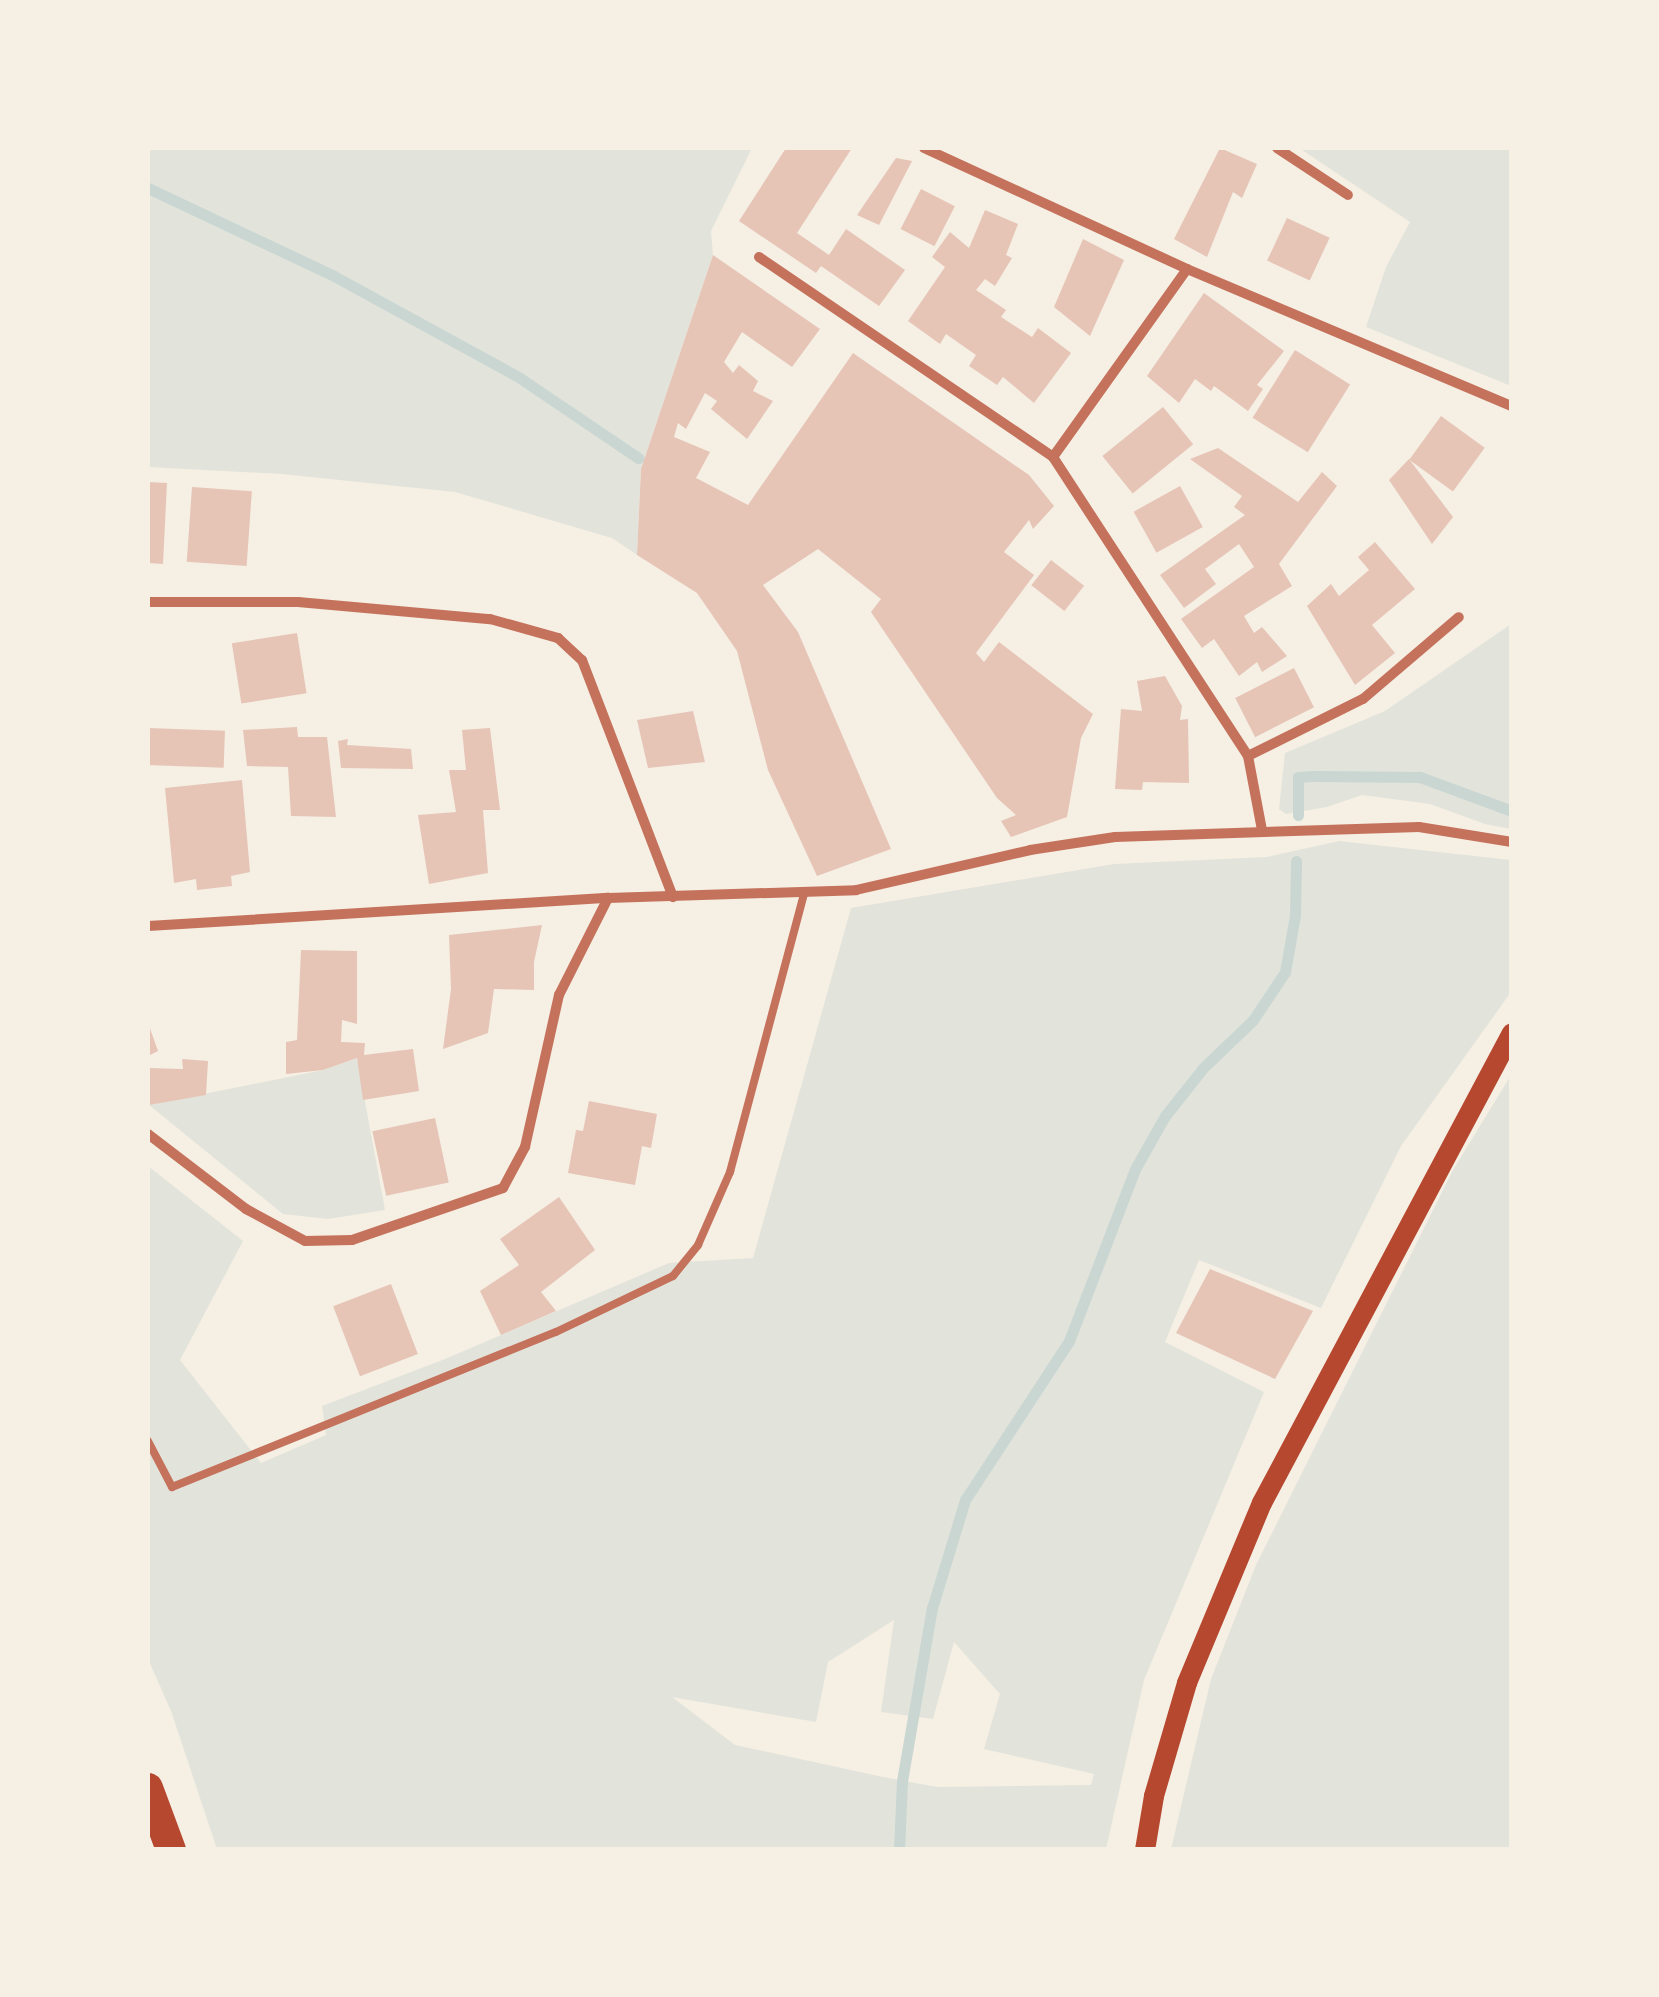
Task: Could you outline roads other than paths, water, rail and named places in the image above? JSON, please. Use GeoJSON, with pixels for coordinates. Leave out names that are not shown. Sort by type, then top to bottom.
{"type":"FeatureCollection","features":[{"type":"Feature","properties":{"kind":"highway"},"geometry":{"type":"LineString","coordinates":[[148,1788],[171,1850]]}},
{"type":"Feature","properties":{"kind":"main road"},"geometry":{"type":"LineString","coordinates":[[1145,1850],[1154,1796],[1187,1683],[1262,1502],[1512,1034]]}},
{"type":"Feature","properties":{"kind":"street"},"geometry":{"type":"LineString","coordinates":[[924,148],[1188,270],[1512,406]]}},
{"type":"Feature","properties":{"kind":"street"},"geometry":{"type":"LineString","coordinates":[[1277,148],[1348,196]]}},
{"type":"Feature","properties":{"kind":"street"},"geometry":{"type":"LineString","coordinates":[[759,256],[1053,457],[1248,756],[1262,830]]}},
{"type":"Feature","properties":{"kind":"street"},"geometry":{"type":"LineString","coordinates":[[1053,457],[1188,270]]}},
{"type":"Feature","properties":{"kind":"street"},"geometry":{"type":"LineString","coordinates":[[148,602],[298,602],[471,617],[558,638],[582,660],[673,897]]}},
{"type":"Feature","properties":{"kind":"street"},"geometry":{"type":"LineString","coordinates":[[1248,756],[1363,699],[1459,617]]}},
{"type":"Feature","properties":{"kind":"street"},"geometry":{"type":"LineString","coordinates":[[148,926],[608,898],[856,890],[1030,850],[1115,837],[1420,827],[1512,842]]}},
{"type":"Feature","properties":{"kind":"street"},"geometry":{"type":"LineString","coordinates":[[148,1134],[246,1209],[305,1241],[352,1240],[503,1188],[525,1147],[559,995],[608,898]]}},
{"type":"Feature","properties":{"kind":"lane"},"geometry":{"type":"LineString","coordinates":[[148,1440],[172,1487],[556,1332],[673,1276],[698,1246],[730,1172],[804,893]]}},
{"type":"Feature","properties":{"kind":"waterway"},"geometry":{"type":"LineString","coordinates":[[148,188],[334,276],[520,378],[638,458]]}},
{"type":"Feature","properties":{"kind":"waterway"},"geometry":{"type":"LineString","coordinates":[[1298,815],[1298,777],[1314,776],[1420,777],[1512,811]]}},
{"type":"Feature","properties":{"kind":"waterway"},"geometry":{"type":"LineString","coordinates":[[899,1850],[902,1781],[932,1608],[965,1500],[1069,1341],[1135,1169],[1165,1116],[1203,1068],[1253,1020],[1285,972],[1295,915],[1296,861]]}}]}
